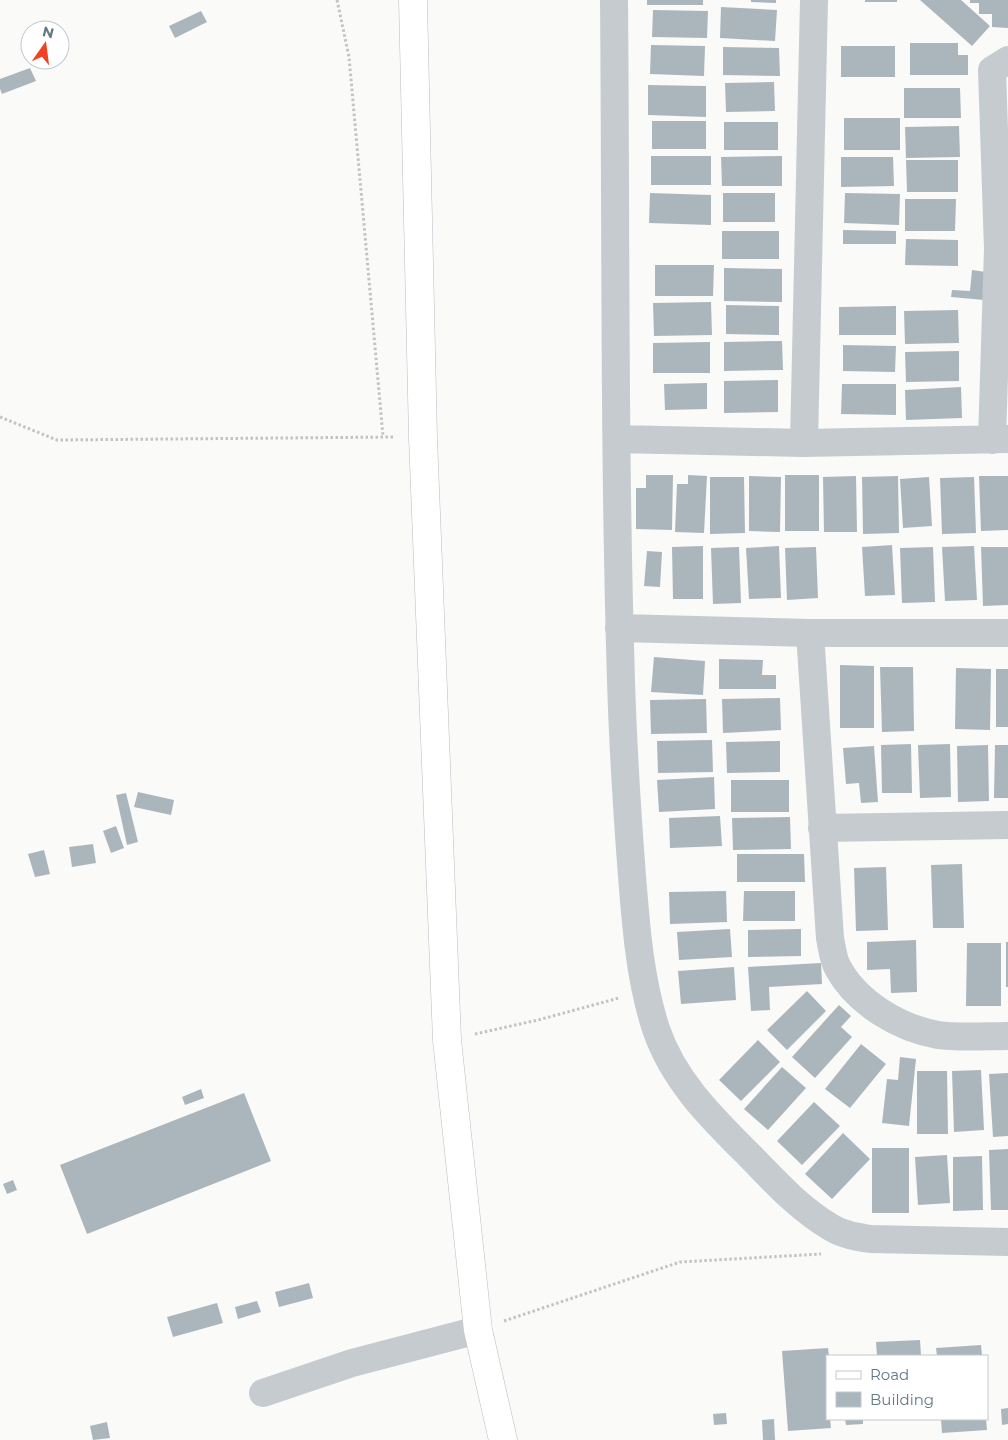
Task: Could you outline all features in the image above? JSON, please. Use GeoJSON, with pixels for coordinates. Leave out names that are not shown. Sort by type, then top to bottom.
{"type":"FeatureCollection","features":[{"type":"Feature","properties":{"kind":"main road"},"geometry":{"type":"LineString","coordinates":[[413,0],[422,438],[447,1040],[478,1330],[503,1440]]}},
{"type":"Feature","properties":{"kind":"street"},"geometry":{"type":"LineString","coordinates":[[614,0],[620,628],[624,772],[635,913],[645,990],[664,1050],[675,1071],[701,1106],[792,1199],[833,1229],[852,1236],[870,1239],[1008,1242]]}},
{"type":"Feature","properties":{"kind":"street"},"geometry":{"type":"LineString","coordinates":[[804,443],[814,0]]}},
{"type":"Feature","properties":{"kind":"street"},"geometry":{"type":"LineString","coordinates":[[618,439],[804,443],[1000,440],[1003,249],[992,70],[1008,60]]}},
{"type":"Feature","properties":{"kind":"street"},"geometry":{"type":"LineString","coordinates":[[620,628],[810,633],[1008,633]]}},
{"type":"Feature","properties":{"kind":"street"},"geometry":{"type":"LineString","coordinates":[[810,633],[830,938],[837,967],[850,985],[870,1004],[891,1018],[914,1028],[939,1035],[1008,1036]]}},
{"type":"Feature","properties":{"kind":"street"},"geometry":{"type":"LineString","coordinates":[[822,828],[1008,825]]}},
{"type":"Feature","properties":{"kind":"street"},"geometry":{"type":"LineString","coordinates":[[263,1393],[352,1363],[478,1330]]}},
{"type":"Feature","properties":{"kind":"path"},"geometry":{"type":"LineString","coordinates":[[337,0],[349,57],[383,436]]}},
{"type":"Feature","properties":{"kind":"path"},"geometry":{"type":"LineString","coordinates":[[0,417],[57,440],[383,436],[422,438]]}},
{"type":"Feature","properties":{"kind":"path"},"geometry":{"type":"LineString","coordinates":[[447,1040],[538,1020],[645,990]]}},
{"type":"Feature","properties":{"kind":"path"},"geometry":{"type":"LineString","coordinates":[[478,1330],[680,1262],[821,1254],[852,1236]]}},
{"type":"Feature","properties":{"kind":"building"},"geometry":{"type":"Polygon","coordinates":[[[647,0],[703,0],[703,5],[647,5],[647,0]]]}},
{"type":"Feature","properties":{"kind":"building"},"geometry":{"type":"Polygon","coordinates":[[[751,0],[776,0],[776,3],[751,2],[751,0]]]}},
{"type":"Feature","properties":{"kind":"building"},"geometry":{"type":"Polygon","coordinates":[[[865,0],[897,0],[897,2],[865,2],[865,0]]]}},
{"type":"Feature","properties":{"kind":"building"},"geometry":{"type":"Polygon","coordinates":[[[920,0],[961,0],[990,26],[972,46],[920,0]]]}},
{"type":"Feature","properties":{"kind":"building"},"geometry":{"type":"Polygon","coordinates":[[[970,0],[1008,0],[1008,28],[992,27],[992,14],[979,14],[979,3],[970,3],[970,0]]]}},
{"type":"Feature","properties":{"kind":"building"},"geometry":{"type":"Polygon","coordinates":[[[721,7],[777,10],[775,41],[720,38],[721,7]]]}},
{"type":"Feature","properties":{"kind":"building"},"geometry":{"type":"Polygon","coordinates":[[[653,10],[708,11],[707,38],[652,37],[653,10]]]}},
{"type":"Feature","properties":{"kind":"building"},"geometry":{"type":"Polygon","coordinates":[[[201,11],[207,22],[175,38],[169,26],[201,11]]]}},
{"type":"Feature","properties":{"kind":"building"},"geometry":{"type":"Polygon","coordinates":[[[910,43],[958,43],[958,55],[968,55],[968,75],[910,75],[910,43]]]}},
{"type":"Feature","properties":{"kind":"building"},"geometry":{"type":"Polygon","coordinates":[[[651,45],[705,46],[704,76],[650,74],[651,45]]]}},
{"type":"Feature","properties":{"kind":"building"},"geometry":{"type":"Polygon","coordinates":[[[841,46],[895,46],[895,77],[841,77],[841,46]]]}},
{"type":"Feature","properties":{"kind":"building"},"geometry":{"type":"Polygon","coordinates":[[[723,47],[779,48],[780,76],[723,75],[723,47]]]}},
{"type":"Feature","properties":{"kind":"building"},"geometry":{"type":"Polygon","coordinates":[[[25,70],[31,70],[36,81],[2,94],[0,79],[25,70]]]}},
{"type":"Feature","properties":{"kind":"building"},"geometry":{"type":"Polygon","coordinates":[[[774,82],[775,111],[726,112],[725,83],[774,82]]]}},
{"type":"Feature","properties":{"kind":"building"},"geometry":{"type":"Polygon","coordinates":[[[648,85],[706,86],[706,117],[648,115],[648,85]]]}},
{"type":"Feature","properties":{"kind":"building"},"geometry":{"type":"Polygon","coordinates":[[[904,88],[960,88],[961,118],[904,118],[904,88]]]}},
{"type":"Feature","properties":{"kind":"building"},"geometry":{"type":"Polygon","coordinates":[[[844,118],[900,118],[900,150],[844,150],[844,118]]]}},
{"type":"Feature","properties":{"kind":"building"},"geometry":{"type":"Polygon","coordinates":[[[652,121],[706,121],[706,149],[652,149],[652,121]]]}},
{"type":"Feature","properties":{"kind":"building"},"geometry":{"type":"Polygon","coordinates":[[[724,122],[778,122],[778,150],[724,150],[724,122]]]}},
{"type":"Feature","properties":{"kind":"building"},"geometry":{"type":"Polygon","coordinates":[[[959,126],[960,157],[906,158],[905,127],[959,126]]]}},
{"type":"Feature","properties":{"kind":"building"},"geometry":{"type":"Polygon","coordinates":[[[651,156],[711,156],[711,185],[651,185],[651,156]]]}},
{"type":"Feature","properties":{"kind":"building"},"geometry":{"type":"Polygon","coordinates":[[[782,156],[782,186],[722,186],[721,157],[782,156]]]}},
{"type":"Feature","properties":{"kind":"building"},"geometry":{"type":"Polygon","coordinates":[[[841,157],[893,157],[894,186],[841,187],[841,157]]]}},
{"type":"Feature","properties":{"kind":"building"},"geometry":{"type":"Polygon","coordinates":[[[906,160],[958,160],[958,192],[907,192],[906,160]]]}},
{"type":"Feature","properties":{"kind":"building"},"geometry":{"type":"Polygon","coordinates":[[[650,193],[711,195],[711,225],[649,223],[650,193]]]}},
{"type":"Feature","properties":{"kind":"building"},"geometry":{"type":"Polygon","coordinates":[[[723,193],[775,193],[775,222],[723,222],[723,193]]]}},
{"type":"Feature","properties":{"kind":"building"},"geometry":{"type":"Polygon","coordinates":[[[845,193],[900,194],[899,225],[844,223],[845,193]]]}},
{"type":"Feature","properties":{"kind":"building"},"geometry":{"type":"Polygon","coordinates":[[[905,199],[956,199],[955,231],[905,231],[905,199]]]}},
{"type":"Feature","properties":{"kind":"building"},"geometry":{"type":"Polygon","coordinates":[[[843,230],[896,231],[896,244],[843,244],[843,230]]]}},
{"type":"Feature","properties":{"kind":"building"},"geometry":{"type":"Polygon","coordinates":[[[722,231],[779,231],[779,259],[722,259],[722,231]]]}},
{"type":"Feature","properties":{"kind":"building"},"geometry":{"type":"Polygon","coordinates":[[[906,239],[958,240],[958,266],[905,265],[906,239]]]}},
{"type":"Feature","properties":{"kind":"building"},"geometry":{"type":"Polygon","coordinates":[[[655,265],[714,265],[713,296],[655,296],[655,265]]]}},
{"type":"Feature","properties":{"kind":"building"},"geometry":{"type":"Polygon","coordinates":[[[724,268],[782,269],[782,302],[724,301],[724,268]]]}},
{"type":"Feature","properties":{"kind":"building"},"geometry":{"type":"Polygon","coordinates":[[[972,270],[986,272],[984,300],[951,297],[952,290],[970,291],[972,270]]]}},
{"type":"Feature","properties":{"kind":"building"},"geometry":{"type":"Polygon","coordinates":[[[711,302],[712,335],[654,336],[653,303],[711,302]]]}},
{"type":"Feature","properties":{"kind":"building"},"geometry":{"type":"Polygon","coordinates":[[[726,305],[779,306],[779,335],[726,334],[726,305]]]}},
{"type":"Feature","properties":{"kind":"building"},"geometry":{"type":"Polygon","coordinates":[[[896,306],[896,335],[839,335],[839,307],[896,306]]]}},
{"type":"Feature","properties":{"kind":"building"},"geometry":{"type":"Polygon","coordinates":[[[958,310],[959,343],[905,344],[904,311],[958,310]]]}},
{"type":"Feature","properties":{"kind":"building"},"geometry":{"type":"Polygon","coordinates":[[[782,341],[783,370],[724,371],[724,342],[782,341]]]}},
{"type":"Feature","properties":{"kind":"building"},"geometry":{"type":"Polygon","coordinates":[[[710,342],[710,373],[653,373],[653,343],[710,342]]]}},
{"type":"Feature","properties":{"kind":"building"},"geometry":{"type":"Polygon","coordinates":[[[843,345],[896,346],[895,372],[843,371],[843,345]]]}},
{"type":"Feature","properties":{"kind":"building"},"geometry":{"type":"Polygon","coordinates":[[[959,351],[959,381],[906,382],[905,352],[959,351]]]}},
{"type":"Feature","properties":{"kind":"building"},"geometry":{"type":"Polygon","coordinates":[[[778,380],[778,412],[724,413],[724,381],[778,380]]]}},
{"type":"Feature","properties":{"kind":"building"},"geometry":{"type":"Polygon","coordinates":[[[707,383],[707,409],[665,410],[664,384],[707,383]]]}},
{"type":"Feature","properties":{"kind":"building"},"geometry":{"type":"Polygon","coordinates":[[[842,384],[896,384],[896,415],[841,414],[842,384]]]}},
{"type":"Feature","properties":{"kind":"building"},"geometry":{"type":"Polygon","coordinates":[[[961,387],[962,418],[906,420],[905,390],[961,387]]]}},
{"type":"Feature","properties":{"kind":"building"},"geometry":{"type":"Polygon","coordinates":[[[646,475],[673,475],[672,530],[636,529],[636,488],[646,488],[646,475]]]}},
{"type":"Feature","properties":{"kind":"building"},"geometry":{"type":"Polygon","coordinates":[[[688,475],[707,476],[704,533],[675,532],[677,484],[688,484],[688,475]]]}},
{"type":"Feature","properties":{"kind":"building"},"geometry":{"type":"Polygon","coordinates":[[[785,475],[819,475],[819,531],[785,531],[785,475]]]}},
{"type":"Feature","properties":{"kind":"building"},"geometry":{"type":"Polygon","coordinates":[[[749,476],[781,477],[780,532],[749,531],[749,476]]]}},
{"type":"Feature","properties":{"kind":"building"},"geometry":{"type":"Polygon","coordinates":[[[856,476],[857,532],[824,532],[823,477],[856,476]]]}},
{"type":"Feature","properties":{"kind":"building"},"geometry":{"type":"Polygon","coordinates":[[[898,476],[899,533],[863,534],[862,477],[898,476]]]}},
{"type":"Feature","properties":{"kind":"building"},"geometry":{"type":"Polygon","coordinates":[[[979,476],[1008,476],[1008,530],[981,531],[979,476]]]}},
{"type":"Feature","properties":{"kind":"building"},"geometry":{"type":"Polygon","coordinates":[[[710,477],[744,477],[745,533],[710,534],[710,477]]]}},
{"type":"Feature","properties":{"kind":"building"},"geometry":{"type":"Polygon","coordinates":[[[929,477],[932,526],[903,528],[900,479],[929,477]]]}},
{"type":"Feature","properties":{"kind":"building"},"geometry":{"type":"Polygon","coordinates":[[[974,477],[976,533],[942,534],[940,478],[974,477]]]}},
{"type":"Feature","properties":{"kind":"building"},"geometry":{"type":"Polygon","coordinates":[[[892,545],[895,595],[865,596],[862,547],[892,545]]]}},
{"type":"Feature","properties":{"kind":"building"},"geometry":{"type":"Polygon","coordinates":[[[703,546],[703,599],[673,599],[672,547],[703,546]]]}},
{"type":"Feature","properties":{"kind":"building"},"geometry":{"type":"Polygon","coordinates":[[[779,546],[781,598],[749,599],[746,548],[779,546]]]}},
{"type":"Feature","properties":{"kind":"building"},"geometry":{"type":"Polygon","coordinates":[[[974,546],[977,600],[945,601],[942,547],[974,546]]]}},
{"type":"Feature","properties":{"kind":"building"},"geometry":{"type":"Polygon","coordinates":[[[739,547],[741,603],[713,604],[711,548],[739,547]]]}},
{"type":"Feature","properties":{"kind":"building"},"geometry":{"type":"Polygon","coordinates":[[[816,547],[818,598],[787,600],[785,548],[816,547]]]}},
{"type":"Feature","properties":{"kind":"building"},"geometry":{"type":"Polygon","coordinates":[[[933,547],[935,602],[902,603],[900,548],[933,547]]]}},
{"type":"Feature","properties":{"kind":"building"},"geometry":{"type":"Polygon","coordinates":[[[981,547],[1008,547],[1008,605],[983,606],[981,547]]]}},
{"type":"Feature","properties":{"kind":"building"},"geometry":{"type":"Polygon","coordinates":[[[647,551],[662,552],[660,587],[644,586],[647,551]]]}},
{"type":"Feature","properties":{"kind":"building"},"geometry":{"type":"Polygon","coordinates":[[[654,657],[705,661],[703,695],[651,692],[654,657]]]}},
{"type":"Feature","properties":{"kind":"building"},"geometry":{"type":"Polygon","coordinates":[[[719,659],[763,660],[762,675],[776,675],[776,689],[719,689],[719,659]]]}},
{"type":"Feature","properties":{"kind":"building"},"geometry":{"type":"Polygon","coordinates":[[[840,665],[874,666],[874,728],[840,728],[840,665]]]}},
{"type":"Feature","properties":{"kind":"building"},"geometry":{"type":"Polygon","coordinates":[[[880,667],[913,667],[914,731],[882,732],[880,667]]]}},
{"type":"Feature","properties":{"kind":"building"},"geometry":{"type":"Polygon","coordinates":[[[956,668],[991,669],[990,730],[955,729],[956,668]]]}},
{"type":"Feature","properties":{"kind":"building"},"geometry":{"type":"Polygon","coordinates":[[[996,669],[1008,669],[1008,727],[996,727],[996,669]]]}},
{"type":"Feature","properties":{"kind":"building"},"geometry":{"type":"Polygon","coordinates":[[[780,698],[781,730],[723,733],[722,699],[780,698]]]}},
{"type":"Feature","properties":{"kind":"building"},"geometry":{"type":"Polygon","coordinates":[[[706,699],[707,733],[651,734],[650,700],[706,699]]]}},
{"type":"Feature","properties":{"kind":"building"},"geometry":{"type":"Polygon","coordinates":[[[712,740],[713,772],[658,773],[657,741],[712,740]]]}},
{"type":"Feature","properties":{"kind":"building"},"geometry":{"type":"Polygon","coordinates":[[[780,741],[780,772],[727,773],[726,742],[780,741]]]}},
{"type":"Feature","properties":{"kind":"building"},"geometry":{"type":"Polygon","coordinates":[[[911,744],[912,793],[882,793],[881,745],[911,744]]]}},
{"type":"Feature","properties":{"kind":"building"},"geometry":{"type":"Polygon","coordinates":[[[950,744],[951,797],[920,798],[918,745],[950,744]]]}},
{"type":"Feature","properties":{"kind":"building"},"geometry":{"type":"Polygon","coordinates":[[[988,745],[989,801],[958,802],[957,746],[988,745]]]}},
{"type":"Feature","properties":{"kind":"building"},"geometry":{"type":"Polygon","coordinates":[[[995,745],[1008,745],[1008,798],[994,798],[995,745]]]}},
{"type":"Feature","properties":{"kind":"building"},"geometry":{"type":"Polygon","coordinates":[[[874,746],[878,802],[861,803],[859,783],[846,784],[843,748],[874,746]]]}},
{"type":"Feature","properties":{"kind":"building"},"geometry":{"type":"Polygon","coordinates":[[[714,777],[715,809],[659,812],[657,780],[714,777]]]}},
{"type":"Feature","properties":{"kind":"building"},"geometry":{"type":"Polygon","coordinates":[[[731,780],[789,780],[789,812],[731,812],[731,780]]]}},
{"type":"Feature","properties":{"kind":"building"},"geometry":{"type":"Polygon","coordinates":[[[138,792],[174,800],[171,815],[134,807],[138,792]]]}},
{"type":"Feature","properties":{"kind":"building"},"geometry":{"type":"Polygon","coordinates":[[[126,793],[138,842],[127,845],[116,795],[126,793]]]}},
{"type":"Feature","properties":{"kind":"building"},"geometry":{"type":"Polygon","coordinates":[[[720,816],[722,846],[670,848],[669,818],[720,816]]]}},
{"type":"Feature","properties":{"kind":"building"},"geometry":{"type":"Polygon","coordinates":[[[790,817],[791,849],[733,850],[732,818],[790,817]]]}},
{"type":"Feature","properties":{"kind":"building"},"geometry":{"type":"Polygon","coordinates":[[[116,826],[124,848],[111,853],[103,831],[116,826]]]}},
{"type":"Feature","properties":{"kind":"building"},"geometry":{"type":"Polygon","coordinates":[[[93,844],[96,863],[72,867],[69,847],[93,844]]]}},
{"type":"Feature","properties":{"kind":"building"},"geometry":{"type":"Polygon","coordinates":[[[44,850],[50,874],[35,877],[28,854],[44,850]]]}},
{"type":"Feature","properties":{"kind":"building"},"geometry":{"type":"Polygon","coordinates":[[[737,854],[804,854],[805,882],[737,882],[737,854]]]}},
{"type":"Feature","properties":{"kind":"building"},"geometry":{"type":"Polygon","coordinates":[[[962,864],[964,928],[933,928],[931,865],[962,864]]]}},
{"type":"Feature","properties":{"kind":"building"},"geometry":{"type":"Polygon","coordinates":[[[886,867],[888,930],[856,931],[854,868],[886,867]]]}},
{"type":"Feature","properties":{"kind":"building"},"geometry":{"type":"Polygon","coordinates":[[[726,891],[727,922],[670,924],[669,892],[726,891]]]}},
{"type":"Feature","properties":{"kind":"building"},"geometry":{"type":"Polygon","coordinates":[[[744,891],[795,891],[795,921],[743,921],[744,891]]]}},
{"type":"Feature","properties":{"kind":"building"},"geometry":{"type":"Polygon","coordinates":[[[730,929],[732,957],[679,960],[677,932],[730,929]]]}},
{"type":"Feature","properties":{"kind":"building"},"geometry":{"type":"Polygon","coordinates":[[[801,929],[801,956],[748,957],[748,930],[801,929]]]}},
{"type":"Feature","properties":{"kind":"building"},"geometry":{"type":"Polygon","coordinates":[[[916,940],[917,992],[891,993],[890,969],[867,970],[867,942],[916,940]]]}},
{"type":"Feature","properties":{"kind":"building"},"geometry":{"type":"Polygon","coordinates":[[[1006,942],[1008,942],[1008,987],[1006,987],[1006,942]]]}},
{"type":"Feature","properties":{"kind":"building"},"geometry":{"type":"Polygon","coordinates":[[[967,943],[1001,943],[1001,1006],[966,1006],[967,943]]]}},
{"type":"Feature","properties":{"kind":"building"},"geometry":{"type":"Polygon","coordinates":[[[821,963],[822,984],[769,987],[770,1010],[751,1011],[748,967],[821,963]]]}},
{"type":"Feature","properties":{"kind":"building"},"geometry":{"type":"Polygon","coordinates":[[[734,967],[736,1000],[681,1004],[678,971],[734,967]]]}},
{"type":"Feature","properties":{"kind":"building"},"geometry":{"type":"Polygon","coordinates":[[[807,991],[826,1011],[787,1050],[767,1030],[807,991]]]}},
{"type":"Feature","properties":{"kind":"building"},"geometry":{"type":"Polygon","coordinates":[[[839,1005],[851,1016],[841,1027],[852,1037],[815,1078],[792,1057],[839,1005]]]}},
{"type":"Feature","properties":{"kind":"building"},"geometry":{"type":"Polygon","coordinates":[[[758,1040],[780,1062],[741,1101],[719,1080],[758,1040]]]}},
{"type":"Feature","properties":{"kind":"building"},"geometry":{"type":"Polygon","coordinates":[[[861,1044],[886,1064],[850,1108],[825,1089],[861,1044]]]}},
{"type":"Feature","properties":{"kind":"building"},"geometry":{"type":"Polygon","coordinates":[[[900,1057],[916,1059],[909,1126],[882,1123],[887,1079],[898,1080],[900,1057]]]}},
{"type":"Feature","properties":{"kind":"building"},"geometry":{"type":"Polygon","coordinates":[[[782,1067],[806,1088],[768,1130],[744,1109],[782,1067]]]}},
{"type":"Feature","properties":{"kind":"building"},"geometry":{"type":"Polygon","coordinates":[[[981,1070],[984,1130],[954,1132],[952,1071],[981,1070]]]}},
{"type":"Feature","properties":{"kind":"building"},"geometry":{"type":"Polygon","coordinates":[[[917,1071],[947,1071],[948,1134],[917,1134],[917,1071]]]}},
{"type":"Feature","properties":{"kind":"building"},"geometry":{"type":"Polygon","coordinates":[[[1008,1073],[1008,1136],[993,1137],[989,1074],[1008,1073]]]}},
{"type":"Feature","properties":{"kind":"building"},"geometry":{"type":"Polygon","coordinates":[[[201,1089],[204,1098],[185,1105],[182,1097],[201,1089]]]}},
{"type":"Feature","properties":{"kind":"building"},"geometry":{"type":"Polygon","coordinates":[[[244,1093],[271,1161],[87,1234],[60,1165],[244,1093]]]}},
{"type":"Feature","properties":{"kind":"building"},"geometry":{"type":"Polygon","coordinates":[[[814,1102],[840,1126],[802,1165],[777,1141],[814,1102]]]}},
{"type":"Feature","properties":{"kind":"building"},"geometry":{"type":"Polygon","coordinates":[[[843,1133],[870,1159],[832,1199],[805,1174],[843,1133]]]}},
{"type":"Feature","properties":{"kind":"building"},"geometry":{"type":"Polygon","coordinates":[[[872,1148],[909,1148],[909,1213],[872,1213],[872,1148]]]}},
{"type":"Feature","properties":{"kind":"building"},"geometry":{"type":"Polygon","coordinates":[[[1008,1149],[1008,1210],[991,1210],[989,1150],[1008,1149]]]}},
{"type":"Feature","properties":{"kind":"building"},"geometry":{"type":"Polygon","coordinates":[[[947,1155],[950,1203],[918,1205],[915,1157],[947,1155]]]}},
{"type":"Feature","properties":{"kind":"building"},"geometry":{"type":"Polygon","coordinates":[[[982,1156],[983,1210],[953,1211],[953,1157],[982,1156]]]}},
{"type":"Feature","properties":{"kind":"building"},"geometry":{"type":"Polygon","coordinates":[[[13,1180],[17,1190],[7,1194],[3,1184],[13,1180]]]}},
{"type":"Feature","properties":{"kind":"building"},"geometry":{"type":"Polygon","coordinates":[[[309,1283],[313,1298],[279,1307],[275,1292],[309,1283]]]}},
{"type":"Feature","properties":{"kind":"building"},"geometry":{"type":"Polygon","coordinates":[[[257,1301],[261,1312],[238,1319],[235,1307],[257,1301]]]}},
{"type":"Feature","properties":{"kind":"building"},"geometry":{"type":"Polygon","coordinates":[[[217,1303],[223,1323],[173,1337],[167,1317],[217,1303]]]}},
{"type":"Feature","properties":{"kind":"building"},"geometry":{"type":"Polygon","coordinates":[[[920,1340],[921,1355],[877,1355],[876,1342],[920,1340]]]}},
{"type":"Feature","properties":{"kind":"building"},"geometry":{"type":"Polygon","coordinates":[[[981,1345],[982,1355],[937,1355],[936,1348],[981,1345]]]}},
{"type":"Feature","properties":{"kind":"building"},"geometry":{"type":"Polygon","coordinates":[[[828,1348],[829,1355],[826,1355],[826,1420],[830,1420],[831,1428],[788,1431],[782,1351],[828,1348]]]}},
{"type":"Feature","properties":{"kind":"building"},"geometry":{"type":"Polygon","coordinates":[[[1008,1408],[1008,1424],[1002,1425],[1001,1409],[1008,1408]]]}},
{"type":"Feature","properties":{"kind":"building"},"geometry":{"type":"Polygon","coordinates":[[[726,1413],[727,1424],[714,1425],[713,1414],[726,1413]]]}},
{"type":"Feature","properties":{"kind":"building"},"geometry":{"type":"Polygon","coordinates":[[[774,1419],[775,1440],[763,1440],[762,1420],[774,1419]]]}},
{"type":"Feature","properties":{"kind":"building"},"geometry":{"type":"Polygon","coordinates":[[[845,1420],[863,1420],[863,1424],[846,1425],[845,1420]]]}},
{"type":"Feature","properties":{"kind":"building"},"geometry":{"type":"Polygon","coordinates":[[[941,1420],[986,1420],[987,1430],[942,1433],[941,1420]]]}},
{"type":"Feature","properties":{"kind":"building"},"geometry":{"type":"Polygon","coordinates":[[[107,1422],[110,1438],[93,1440],[90,1426],[107,1422]]]}}]}
